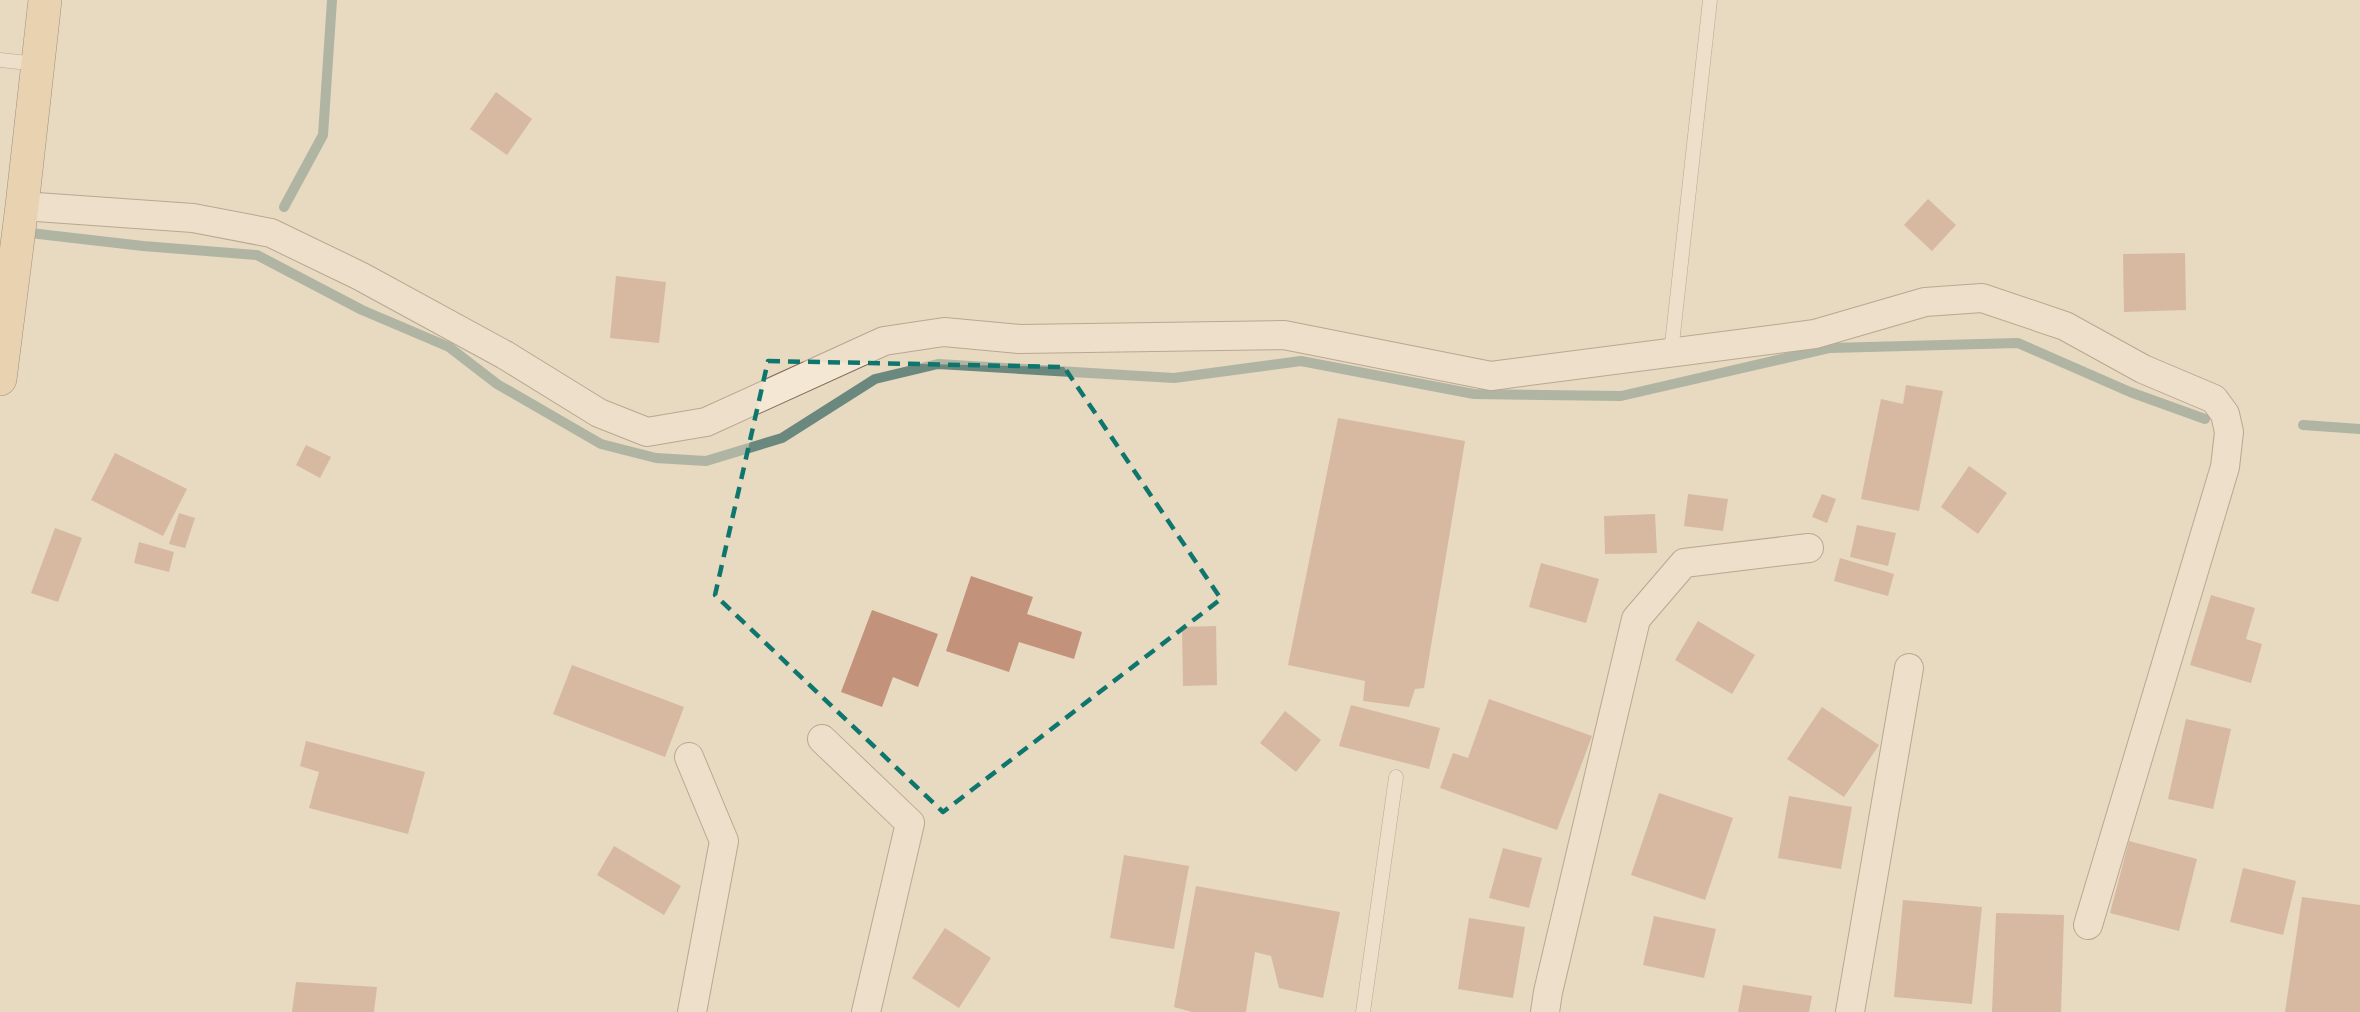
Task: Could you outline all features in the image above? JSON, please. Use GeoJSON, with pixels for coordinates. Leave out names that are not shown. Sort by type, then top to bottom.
{"type":"FeatureCollection","features":[{"type":"Feature","properties":{"kind":"main road"},"geometry":{"type":"LineString","coordinates":[[0,379],[45,0]]}},
{"type":"Feature","properties":{"kind":"street"},"geometry":{"type":"LineString","coordinates":[[22,206],[193,218],[271,233],[360,276],[505,355],[599,413],[647,432],[706,422],[884,341],[944,332],[1020,339],[1284,335],[1491,376],[1815,334],[1925,302],[1982,298],[2065,326],[2143,369],[2214,399],[2225,414],[2229,432],[2225,467],[2088,925]]}},
{"type":"Feature","properties":{"kind":"street"},"geometry":{"type":"LineString","coordinates":[[1545,1012],[1636,619],[1684,563],[1809,548]]}},
{"type":"Feature","properties":{"kind":"street"},"geometry":{"type":"LineString","coordinates":[[1850,1012],[1909,668]]}},
{"type":"Feature","properties":{"kind":"street"},"geometry":{"type":"LineString","coordinates":[[822,739],[910,823],[866,1012]]}},
{"type":"Feature","properties":{"kind":"street"},"geometry":{"type":"LineString","coordinates":[[689,757],[724,841],[692,1012]]}},
{"type":"Feature","properties":{"kind":"lane"},"geometry":{"type":"LineString","coordinates":[[1671,353],[1710,0]]}},
{"type":"Feature","properties":{"kind":"lane"},"geometry":{"type":"LineString","coordinates":[[0,60],[38,64]]}},
{"type":"Feature","properties":{"kind":"lane"},"geometry":{"type":"LineString","coordinates":[[1363,1012],[1396,777]]}},
{"type":"Feature","properties":{"kind":"highlighted area"},"geometry":{"type":"Polygon","coordinates":[[[768,361],[1064,367],[1221,599],[943,812],[715,595],[768,361]]]}},
{"type":"Feature","properties":{"kind":"building"},"geometry":{"type":"Polygon","coordinates":[[[496,92],[532,119],[507,155],[470,129],[496,92]]]}},
{"type":"Feature","properties":{"kind":"building"},"geometry":{"type":"Polygon","coordinates":[[[1928,199],[1956,225],[1932,251],[1904,225],[1928,199]]]}},
{"type":"Feature","properties":{"kind":"building"},"geometry":{"type":"Polygon","coordinates":[[[2185,253],[2186,310],[2124,312],[2123,254],[2185,253]]]}},
{"type":"Feature","properties":{"kind":"building"},"geometry":{"type":"Polygon","coordinates":[[[616,276],[666,282],[659,343],[610,338],[616,276]]]}},
{"type":"Feature","properties":{"kind":"building"},"geometry":{"type":"Polygon","coordinates":[[[1906,385],[1943,391],[1919,511],[1861,499],[1881,399],[1903,404],[1906,385]]]}},
{"type":"Feature","properties":{"kind":"building"},"geometry":{"type":"Polygon","coordinates":[[[1338,418],[1465,441],[1424,688],[1415,689],[1409,707],[1363,701],[1365,681],[1288,665],[1338,418]]]}},
{"type":"Feature","properties":{"kind":"building"},"geometry":{"type":"Polygon","coordinates":[[[306,445],[331,457],[320,478],[296,465],[306,445]]]}},
{"type":"Feature","properties":{"kind":"building"},"geometry":{"type":"Polygon","coordinates":[[[115,453],[187,489],[163,536],[91,500],[115,453]]]}},
{"type":"Feature","properties":{"kind":"building"},"geometry":{"type":"Polygon","coordinates":[[[1969,466],[2007,493],[1978,534],[1941,507],[1969,466]]]}},
{"type":"Feature","properties":{"kind":"building"},"geometry":{"type":"Polygon","coordinates":[[[1688,494],[1728,499],[1723,531],[1684,526],[1688,494]]]}},
{"type":"Feature","properties":{"kind":"building"},"geometry":{"type":"Polygon","coordinates":[[[1822,494],[1836,499],[1827,523],[1812,517],[1822,494]]]}},
{"type":"Feature","properties":{"kind":"building"},"geometry":{"type":"Polygon","coordinates":[[[179,513],[195,518],[185,548],[169,544],[179,513]]]}},
{"type":"Feature","properties":{"kind":"building"},"geometry":{"type":"Polygon","coordinates":[[[1655,514],[1657,553],[1605,554],[1604,516],[1655,514]]]}},
{"type":"Feature","properties":{"kind":"building"},"geometry":{"type":"Polygon","coordinates":[[[1857,525],[1896,533],[1888,566],[1850,557],[1857,525]]]}},
{"type":"Feature","properties":{"kind":"building"},"geometry":{"type":"Polygon","coordinates":[[[55,528],[82,538],[58,602],[31,593],[55,528]]]}},
{"type":"Feature","properties":{"kind":"building"},"geometry":{"type":"Polygon","coordinates":[[[139,542],[174,552],[169,572],[134,563],[139,542]]]}},
{"type":"Feature","properties":{"kind":"building"},"geometry":{"type":"Polygon","coordinates":[[[1840,558],[1894,574],[1888,596],[1834,581],[1840,558]]]}},
{"type":"Feature","properties":{"kind":"building"},"geometry":{"type":"Polygon","coordinates":[[[1541,563],[1599,579],[1586,623],[1529,607],[1541,563]]]}},
{"type":"Feature","properties":{"kind":"building"},"geometry":{"type":"Polygon","coordinates":[[[971,576],[1033,597],[1027,614],[1082,632],[1074,659],[1019,642],[1009,672],[946,651],[971,576]]]}},
{"type":"Feature","properties":{"kind":"building"},"geometry":{"type":"Polygon","coordinates":[[[2211,595],[2255,608],[2246,639],[2262,644],[2251,683],[2190,665],[2211,595]]]}},
{"type":"Feature","properties":{"kind":"building"},"geometry":{"type":"Polygon","coordinates":[[[872,610],[938,634],[918,687],[893,677],[882,707],[841,692],[872,610]]]}},
{"type":"Feature","properties":{"kind":"building"},"geometry":{"type":"Polygon","coordinates":[[[1698,621],[1755,655],[1732,694],[1675,660],[1698,621]]]}},
{"type":"Feature","properties":{"kind":"building"},"geometry":{"type":"Polygon","coordinates":[[[1216,626],[1217,685],[1183,686],[1182,627],[1216,626]]]}},
{"type":"Feature","properties":{"kind":"building"},"geometry":{"type":"Polygon","coordinates":[[[572,665],[684,707],[665,757],[553,714],[572,665]]]}},
{"type":"Feature","properties":{"kind":"building"},"geometry":{"type":"Polygon","coordinates":[[[1489,699],[1592,736],[1557,830],[1440,788],[1453,753],[1468,758],[1489,699]]]}},
{"type":"Feature","properties":{"kind":"building"},"geometry":{"type":"Polygon","coordinates":[[[1351,705],[1440,728],[1429,769],[1339,746],[1351,705]]]}},
{"type":"Feature","properties":{"kind":"building"},"geometry":{"type":"Polygon","coordinates":[[[1822,707],[1879,745],[1844,797],[1787,759],[1822,707]]]}},
{"type":"Feature","properties":{"kind":"building"},"geometry":{"type":"Polygon","coordinates":[[[1285,711],[1321,740],[1296,772],[1260,743],[1285,711]]]}},
{"type":"Feature","properties":{"kind":"building"},"geometry":{"type":"Polygon","coordinates":[[[2186,719],[2231,729],[2213,809],[2168,799],[2186,719]]]}},
{"type":"Feature","properties":{"kind":"building"},"geometry":{"type":"Polygon","coordinates":[[[306,741],[425,772],[408,834],[309,808],[319,772],[300,766],[306,741]]]}},
{"type":"Feature","properties":{"kind":"building"},"geometry":{"type":"Polygon","coordinates":[[[1659,793],[1733,818],[1705,900],[1631,875],[1659,793]]]}},
{"type":"Feature","properties":{"kind":"building"},"geometry":{"type":"Polygon","coordinates":[[[1789,796],[1852,807],[1841,869],[1778,858],[1789,796]]]}},
{"type":"Feature","properties":{"kind":"building"},"geometry":{"type":"Polygon","coordinates":[[[2129,841],[2197,859],[2179,931],[2110,913],[2129,841]]]}},
{"type":"Feature","properties":{"kind":"building"},"geometry":{"type":"Polygon","coordinates":[[[614,846],[681,886],[664,915],[597,875],[614,846]]]}},
{"type":"Feature","properties":{"kind":"building"},"geometry":{"type":"Polygon","coordinates":[[[1503,848],[1542,858],[1529,908],[1489,898],[1503,848]]]}},
{"type":"Feature","properties":{"kind":"building"},"geometry":{"type":"Polygon","coordinates":[[[1124,855],[1189,866],[1174,949],[1110,938],[1124,855]]]}},
{"type":"Feature","properties":{"kind":"building"},"geometry":{"type":"Polygon","coordinates":[[[2243,868],[2296,881],[2283,935],[2230,922],[2243,868]]]}},
{"type":"Feature","properties":{"kind":"building"},"geometry":{"type":"Polygon","coordinates":[[[1196,886],[1340,912],[1323,998],[1279,988],[1271,956],[1255,952],[1246,1012],[1192,1012],[1174,1007],[1196,886]]]}},
{"type":"Feature","properties":{"kind":"building"},"geometry":{"type":"Polygon","coordinates":[[[2302,897],[2360,905],[2360,1012],[2285,1012],[2302,897]]]}},
{"type":"Feature","properties":{"kind":"building"},"geometry":{"type":"Polygon","coordinates":[[[1903,900],[1982,907],[1972,1004],[1894,997],[1903,900]]]}},
{"type":"Feature","properties":{"kind":"building"},"geometry":{"type":"Polygon","coordinates":[[[1996,913],[2064,915],[2061,1012],[1992,1012],[1996,913]]]}},
{"type":"Feature","properties":{"kind":"building"},"geometry":{"type":"Polygon","coordinates":[[[1654,916],[1716,929],[1704,978],[1643,965],[1654,916]]]}},
{"type":"Feature","properties":{"kind":"building"},"geometry":{"type":"Polygon","coordinates":[[[1469,918],[1525,927],[1513,998],[1458,989],[1469,918]]]}},
{"type":"Feature","properties":{"kind":"building"},"geometry":{"type":"Polygon","coordinates":[[[945,928],[991,958],[959,1008],[912,978],[945,928]]]}},
{"type":"Feature","properties":{"kind":"building"},"geometry":{"type":"Polygon","coordinates":[[[296,982],[377,987],[374,1012],[292,1012],[296,982]]]}},
{"type":"Feature","properties":{"kind":"building"},"geometry":{"type":"Polygon","coordinates":[[[1743,985],[1812,996],[1809,1012],[1738,1012],[1743,985]]]}},
{"type":"Feature","properties":{"kind":"waterway"},"geometry":{"type":"LineString","coordinates":[[284,207],[323,135],[332,0]]}},
{"type":"Feature","properties":{"kind":"waterway"},"geometry":{"type":"LineString","coordinates":[[30,233],[143,246],[257,255],[362,310],[449,347],[497,384],[601,444],[656,458],[706,461],[782,438],[875,379],[938,364],[1174,378],[1301,361],[1474,394],[1621,396],[1830,348],[2018,343],[2130,392],[2205,419]]}},
{"type":"Feature","properties":{"kind":"waterway"},"geometry":{"type":"LineString","coordinates":[[2303,425],[2360,429]]}}]}
